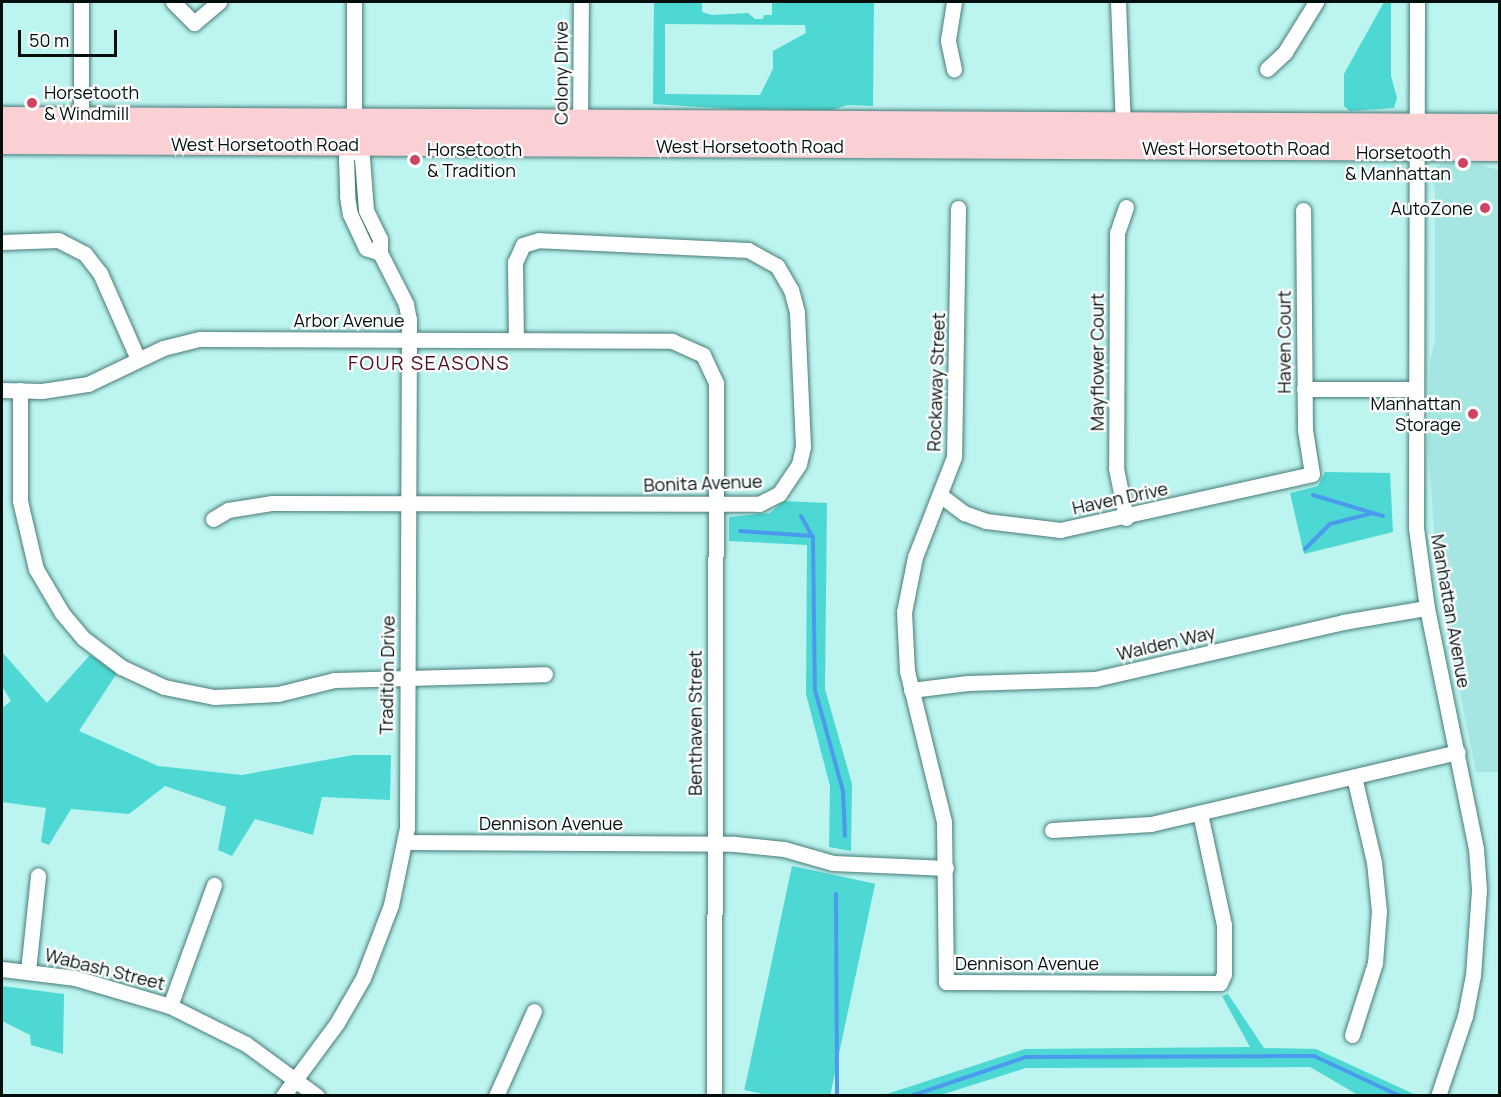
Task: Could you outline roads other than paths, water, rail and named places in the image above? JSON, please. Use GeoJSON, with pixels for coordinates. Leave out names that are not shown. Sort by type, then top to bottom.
{"type":"FeatureCollection","features":[{"type":"Feature","properties":{"kind":"main road","name":"West Horsetooth Road"},"geometry":{"type":"LineString","coordinates":[[2,119],[81,131]]}},
{"type":"Feature","properties":{"kind":"main road","name":"West Horsetooth Road"},"geometry":{"type":"LineString","coordinates":[[580,133],[1123,124],[1415,137],[1500,149]]}},
{"type":"Feature","properties":{"kind":"main road","name":"West Horsetooth Road"},"geometry":{"type":"LineString","coordinates":[[2,142],[81,131],[1415,137],[1500,126]]}},
{"type":"Feature","properties":{"kind":"street"},"geometry":{"type":"LineString","coordinates":[[81,2],[81,131]]}},
{"type":"Feature","properties":{"kind":"street"},"geometry":{"type":"LineString","coordinates":[[173,2],[194,23],[219,2]]}},
{"type":"Feature","properties":{"kind":"street","name":"Tradition Drive"},"geometry":{"type":"LineString","coordinates":[[283,1095],[297,1078],[363,978],[391,905],[405,842],[406,675],[411,505],[409,340],[406,304],[380,253],[366,248],[351,214],[346,158],[354,132],[354,2]]}},
{"type":"Feature","properties":{"kind":"street","name":"Colony Drive"},"geometry":{"type":"LineString","coordinates":[[580,2],[580,133]]}},
{"type":"Feature","properties":{"kind":"street"},"geometry":{"type":"LineString","coordinates":[[954,2],[948,41],[954,69]]}},
{"type":"Feature","properties":{"kind":"street"},"geometry":{"type":"LineString","coordinates":[[1118,2],[1123,124]]}},
{"type":"Feature","properties":{"kind":"street"},"geometry":{"type":"LineString","coordinates":[[1267,69],[1285,52],[1316,2]]}},
{"type":"Feature","properties":{"kind":"street","name":"Manhattan Avenue"},"geometry":{"type":"LineString","coordinates":[[1417,2],[1415,505],[1427,608],[1476,848],[1478,932],[1465,1016],[1438,1095]]}},
{"type":"Feature","properties":{"kind":"street","name":"Mayflower Court"},"geometry":{"type":"LineString","coordinates":[[1126,207],[1117,233],[1116,468],[1126,518]]}},
{"type":"Feature","properties":{"kind":"street","name":"Rockaway Street"},"geometry":{"type":"LineString","coordinates":[[946,868],[938,788],[911,690],[904,643],[908,584],[954,457],[957,432],[958,208]]}},
{"type":"Feature","properties":{"kind":"street","name":"Haven Court"},"geometry":{"type":"LineString","coordinates":[[1303,210],[1304,389],[1306,447],[1312,474]]}},
{"type":"Feature","properties":{"kind":"street"},"geometry":{"type":"LineString","coordinates":[[2,242],[58,240],[85,254],[100,273],[138,359]]}},
{"type":"Feature","properties":{"kind":"street","name":"Bonita Avenue"},"geometry":{"type":"LineString","coordinates":[[213,519],[228,510],[272,504],[716,506],[768,503],[799,464],[803,446],[801,341],[791,290],[777,266],[748,250],[539,240],[523,245],[515,262],[516,340]]}},
{"type":"Feature","properties":{"kind":"street","name":"Arbor Avenue"},"geometry":{"type":"LineString","coordinates":[[2,390],[87,384],[162,348],[200,339],[672,341],[703,355]]}},
{"type":"Feature","properties":{"kind":"street","name":"Benthaven Street"},"geometry":{"type":"LineString","coordinates":[[703,355],[716,384],[714,1095]]}},
{"type":"Feature","properties":{"kind":"street"},"geometry":{"type":"LineString","coordinates":[[1304,389],[1415,389]]}},
{"type":"Feature","properties":{"kind":"street"},"geometry":{"type":"LineString","coordinates":[[20,390],[20,501],[30,552],[62,613],[100,652],[164,687],[214,697],[258,697],[334,680],[406,675],[545,674]]}},
{"type":"Feature","properties":{"kind":"street","name":"Haven Drive"},"geometry":{"type":"LineString","coordinates":[[940,495],[964,513],[1032,530],[1088,527],[1312,474]]}},
{"type":"Feature","properties":{"kind":"street","name":"Walden Way"},"geometry":{"type":"LineString","coordinates":[[911,690],[968,683],[1095,679],[1343,622],[1427,608]]}},
{"type":"Feature","properties":{"kind":"street"},"geometry":{"type":"LineString","coordinates":[[1052,830],[1119,828],[1200,813],[1458,752]]}},
{"type":"Feature","properties":{"kind":"street"},"geometry":{"type":"LineString","coordinates":[[1352,1035],[1375,963],[1379,911],[1374,862],[1354,777]]}},
{"type":"Feature","properties":{"kind":"street","name":"Dennison Avenue"},"geometry":{"type":"LineString","coordinates":[[405,842],[714,844],[784,849],[833,864],[946,868],[944,978],[949,984],[1220,983],[1224,974],[1224,926],[1200,813]]}},
{"type":"Feature","properties":{"kind":"street"},"geometry":{"type":"LineString","coordinates":[[28,971],[38,876]]}},
{"type":"Feature","properties":{"kind":"street"},"geometry":{"type":"LineString","coordinates":[[170,1006],[214,885]]}},
{"type":"Feature","properties":{"kind":"street","name":"Wabash Street"},"geometry":{"type":"LineString","coordinates":[[2,969],[75,978],[170,1006],[246,1044],[297,1078],[317,1095]]}},
{"type":"Feature","properties":{"kind":"street"},"geometry":{"type":"LineString","coordinates":[[496,1095],[534,1011]]}},
{"type":"Feature","properties":{"kind":"waterway"},"geometry":{"type":"LineString","coordinates":[[1313,495],[1383,516]]}},
{"type":"Feature","properties":{"kind":"waterway"},"geometry":{"type":"LineString","coordinates":[[1305,549],[1330,524],[1373,513]]}},
{"type":"Feature","properties":{"kind":"waterway"},"geometry":{"type":"LineString","coordinates":[[801,516],[811,534]]}},
{"type":"Feature","properties":{"kind":"waterway"},"geometry":{"type":"LineString","coordinates":[[740,531],[813,536],[815,690],[843,791],[845,836]]}},
{"type":"Feature","properties":{"kind":"waterway"},"geometry":{"type":"LineString","coordinates":[[836,894],[837,1096]]}},
{"type":"Feature","properties":{"kind":"waterway"},"geometry":{"type":"LineString","coordinates":[[911,1096],[1026,1057],[1266,1056],[1314,1056],[1400,1096]]}},
{"type":"Feature","properties":{"kind":"place","name":"Horsetooth & Windmill"},"geometry":{"type":"Point","coordinates":[32,103]}},
{"type":"Feature","properties":{"kind":"place","name":"Horsetooth & Tradition"},"geometry":{"type":"Point","coordinates":[415,160]}},
{"type":"Feature","properties":{"kind":"place","name":"Horsetooth & Manhattan"},"geometry":{"type":"Point","coordinates":[1463,163]}},
{"type":"Feature","properties":{"kind":"place","name":"AutoZone"},"geometry":{"type":"Point","coordinates":[1485,208]}},
{"type":"Feature","properties":{"kind":"place","name":"Manhattan Storage"},"geometry":{"type":"Point","coordinates":[1473,414]}},
{"type":"Feature","properties":{"kind":"district","name":"FOUR SEASONS"},"geometry":{"type":"Point","coordinates":[429,362]}}]}
